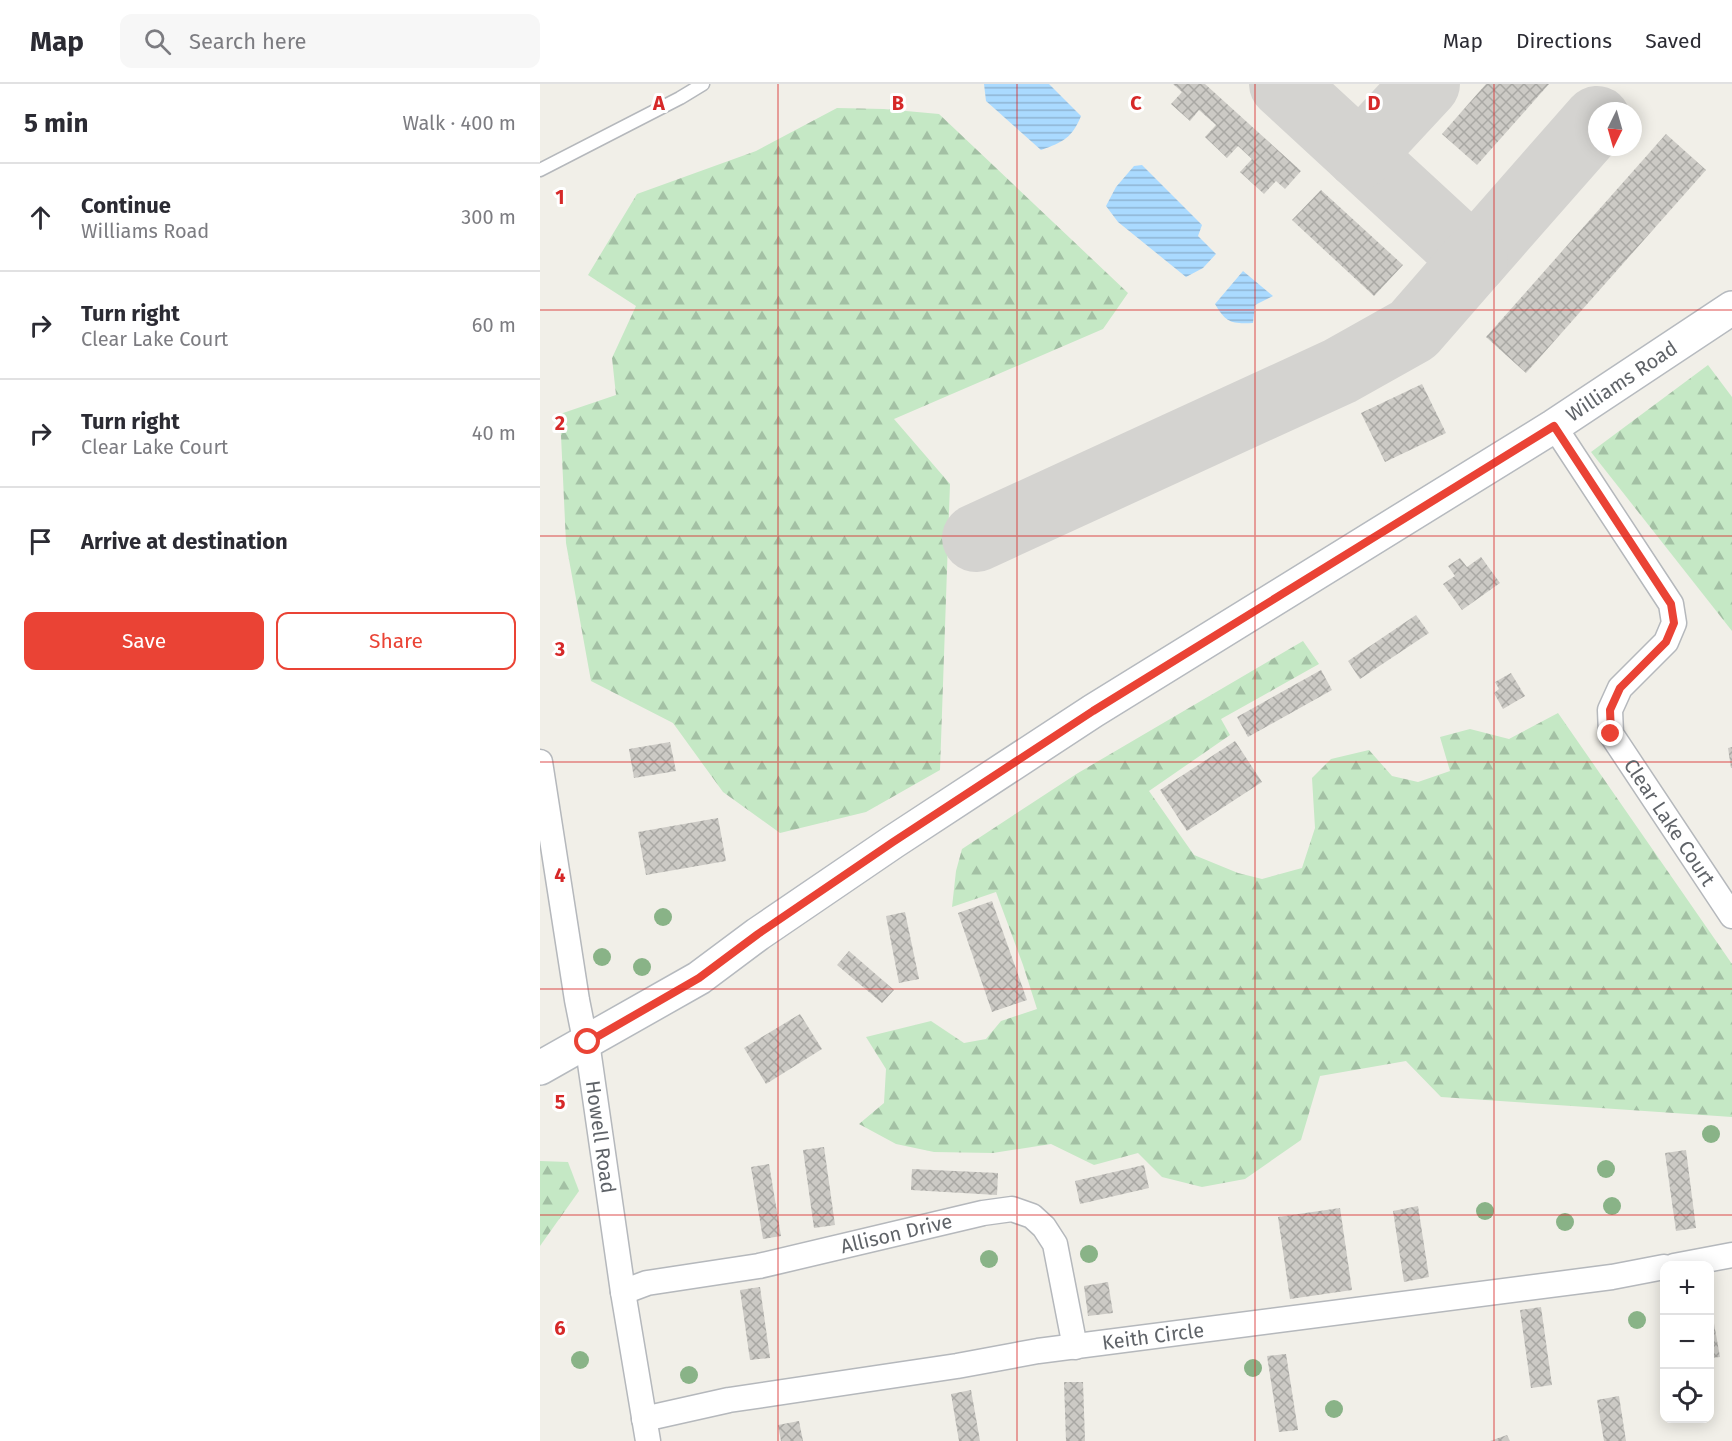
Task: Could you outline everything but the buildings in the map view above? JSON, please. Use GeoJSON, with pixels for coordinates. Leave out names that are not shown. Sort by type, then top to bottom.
{"type":"FeatureCollection","features":[{"type":"Feature","properties":{"kind":"street","name":"Williams Road"},"geometry":{"type":"LineString","coordinates":[[540,1068],[699,978],[758,934],[893,842],[1093,711],[1554,426],[1732,308]]}},
{"type":"Feature","properties":{"kind":"street","name":"Clear Lake Court"},"geometry":{"type":"LineString","coordinates":[[1554,426],[1671,604],[1674,623],[1666,642],[1620,688],[1610,710],[1611,734],[1732,916]]}},
{"type":"Feature","properties":{"kind":"street","name":"Howell Road"},"geometry":{"type":"LineString","coordinates":[[540,762],[577,1000],[588,1042],[623,1292],[646,1430]]}},
{"type":"Feature","properties":{"kind":"street","name":"Allison Drive"},"geometry":{"type":"LineString","coordinates":[[623,1292],[647,1283],[759,1266],[983,1213],[1012,1209],[1032,1216],[1044,1227],[1055,1244],[1075,1347]]}},
{"type":"Feature","properties":{"kind":"street"},"geometry":{"type":"LineString","coordinates":[[1700,1261],[1732,1255]]}},
{"type":"Feature","properties":{"kind":"street","name":"Keith Circle"},"geometry":{"type":"LineString","coordinates":[[646,1430],[752,1396],[1075,1347],[1612,1277],[1660,1268]]}},
{"type":"Feature","properties":{"kind":"lane"},"geometry":{"type":"LineString","coordinates":[[540,170],[703,84]]}},
{"type":"Feature","properties":{"kind":"green space"},"geometry":{"type":"Polygon","coordinates":[[[837,108],[939,114],[1128,293],[1103,329],[894,419],[950,484],[940,770],[866,812],[780,833],[723,792],[673,723],[591,681],[566,543],[560,414],[616,395],[612,358],[636,306],[588,275],[637,194],[756,151],[837,108]]]}},
{"type":"Feature","properties":{"kind":"green space"},"geometry":{"type":"Polygon","coordinates":[[[1708,365],[1732,397],[1732,631],[1591,452],[1708,365]]]}},
{"type":"Feature","properties":{"kind":"green space"},"geometry":{"type":"Polygon","coordinates":[[[1303,641],[1319,664],[1221,719],[1230,735],[1149,791],[1194,855],[1238,873],[1262,879],[1302,868],[1315,828],[1312,778],[1331,759],[1369,750],[1392,776],[1418,782],[1450,771],[1440,737],[1470,729],[1509,739],[1558,713],[1732,964],[1732,1117],[1441,1097],[1406,1061],[1320,1076],[1301,1140],[1245,1179],[1202,1187],[1162,1177],[1138,1153],[1094,1165],[1051,1144],[993,1153],[934,1152],[896,1144],[859,1124],[884,1103],[886,1069],[866,1037],[931,1021],[964,1043],[986,1039],[1001,1021],[1037,1009],[996,892],[952,907],[956,871],[962,849],[1078,773],[1303,641]]]}},
{"type":"Feature","properties":{"kind":"green space"},"geometry":{"type":"Polygon","coordinates":[[[540,1161],[568,1162],[579,1191],[540,1246],[540,1161]]]}},
{"type":"Feature","properties":{"kind":"water"},"geometry":{"type":"Polygon","coordinates":[[[984,84],[1049,84],[1081,116],[1066,138],[1041,150],[986,101],[984,84]]]}},
{"type":"Feature","properties":{"kind":"water"},"geometry":{"type":"Polygon","coordinates":[[[1142,165],[1202,225],[1198,236],[1216,254],[1203,268],[1186,277],[1118,222],[1106,206],[1116,187],[1134,166],[1142,165]]]}},
{"type":"Feature","properties":{"kind":"water"},"geometry":{"type":"Polygon","coordinates":[[[1243,271],[1273,296],[1255,305],[1253,323],[1240,323],[1226,319],[1215,304],[1243,271]]]}},
{"type":"Feature","properties":{"kind":"taxiway"},"geometry":{"type":"LineString","coordinates":[[1283,84],[1474,260],[1588,130]]}},
{"type":"Feature","properties":{"kind":"taxiway"},"geometry":{"type":"LineString","coordinates":[[1360,155],[1426,84]]}},
{"type":"Feature","properties":{"kind":"taxiway"},"geometry":{"type":"LineString","coordinates":[[976,538],[1340,371],[1413,330],[1474,260]]}},
{"type":"Feature","properties":{"kind":"route"},"geometry":{"type":"LineString","coordinates":[[588,1042],[699,978],[758,934],[893,842],[1093,711],[1554,426],[1671,604],[1674,623],[1666,642],[1620,688],[1610,710],[1611,734]]}}]}
